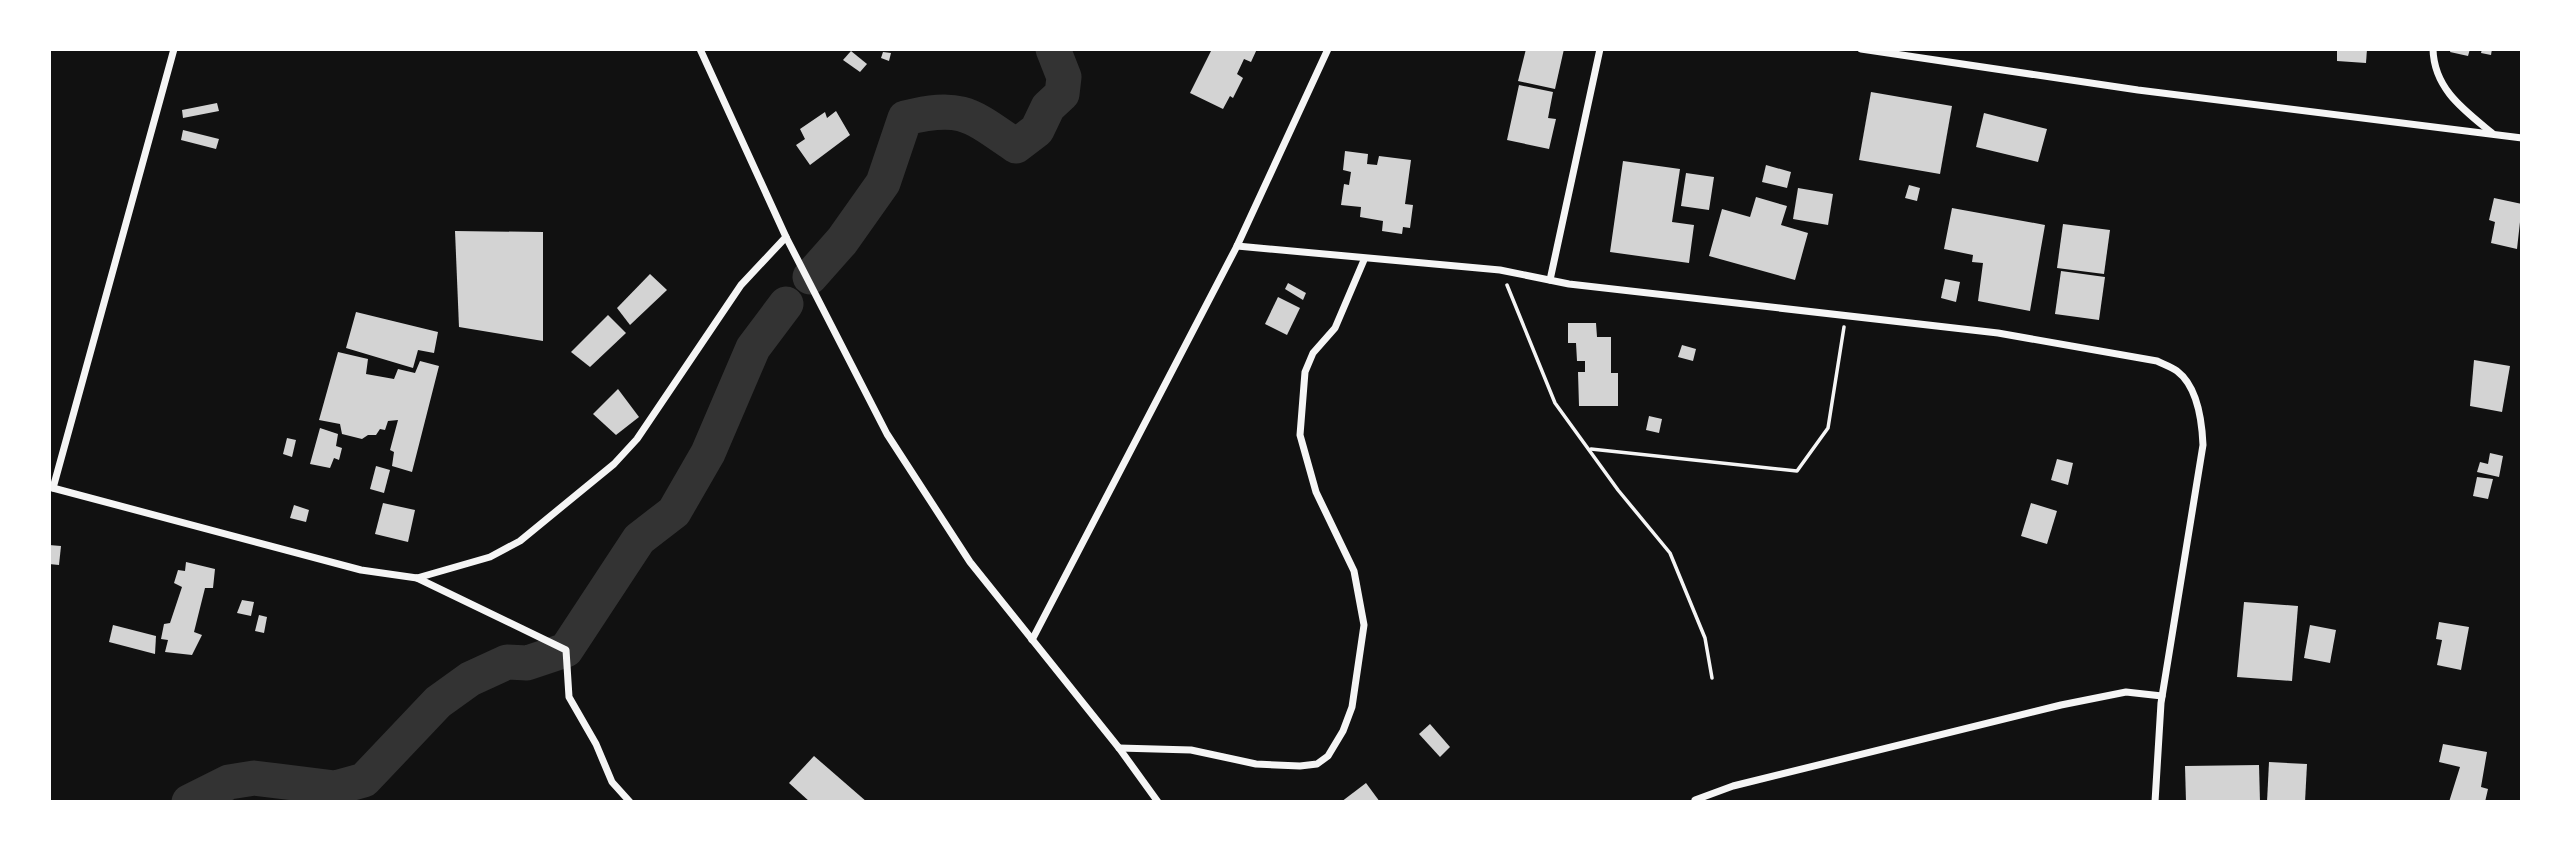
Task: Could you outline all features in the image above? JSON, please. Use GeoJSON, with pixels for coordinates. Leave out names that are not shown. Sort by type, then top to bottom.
{"type":"FeatureCollection","features":[{"type":"Feature","properties":{"kind":"street"},"geometry":{"type":"LineString","coordinates":[[174,49],[51,488],[360,570],[417,578],[566,650],[569,697],[596,744],[612,782],[630,802]]}},
{"type":"Feature","properties":{"kind":"street"},"geometry":{"type":"LineString","coordinates":[[700,49],[786,237],[887,434],[970,562],[1119,748],[1154,800]]}},
{"type":"Feature","properties":{"kind":"street"},"geometry":{"type":"LineString","coordinates":[[1032,640],[1237,246],[1328,49]]}},
{"type":"Feature","properties":{"kind":"street"},"geometry":{"type":"LineString","coordinates":[[1550,280],[1600,49]]}},
{"type":"Feature","properties":{"kind":"street"},"geometry":{"type":"LineString","coordinates":[[1861,49],[2138,90],[2522,138]]}},
{"type":"Feature","properties":{"kind":"street"},"geometry":{"type":"LineString","coordinates":[[2432,49],[2441,84],[2456,104],[2492,133]]}},
{"type":"Feature","properties":{"kind":"street"},"geometry":{"type":"LineString","coordinates":[[417,578],[490,557],[520,541],[614,464],[637,439],[741,285],[786,237]]}},
{"type":"Feature","properties":{"kind":"street"},"geometry":{"type":"LineString","coordinates":[[1237,246],[1364,260],[1500,270],[1550,280],[2011,335],[2157,361],[2178,371],[2193,393],[2202,424],[2203,445],[2162,696],[2155,802]]}},
{"type":"Feature","properties":{"kind":"street"},"geometry":{"type":"LineString","coordinates":[[1119,748],[1191,750],[1256,764],[1300,766],[1317,764],[1328,757],[1343,731],[1352,707],[1364,625],[1354,571],[1316,492],[1300,435],[1305,372],[1313,353],[1335,328],[1364,260]]}},
{"type":"Feature","properties":{"kind":"street"},"geometry":{"type":"LineString","coordinates":[[1695,800],[1772,776],[2010,716],[2126,692],[2162,696]]}},
{"type":"Feature","properties":{"kind":"path"},"geometry":{"type":"LineString","coordinates":[[1500,270],[1555,403],[1632,509],[1670,554],[1705,638],[1713,678]]}},
{"type":"Feature","properties":{"kind":"path"},"geometry":{"type":"LineString","coordinates":[[1590,449],[1797,471],[1828,428],[1846,314]]}},
{"type":"Feature","properties":{"kind":"building"},"geometry":{"type":"Polygon","coordinates":[[[1212,49],[1257,49],[1251,62],[1244,59],[1237,74],[1243,78],[1233,98],[1230,96],[1223,109],[1190,93],[1212,49]]]}},
{"type":"Feature","properties":{"kind":"building"},"geometry":{"type":"Polygon","coordinates":[[[1526,49],[1564,49],[1555,89],[1518,81],[1526,49]]]}},
{"type":"Feature","properties":{"kind":"building"},"geometry":{"type":"Polygon","coordinates":[[[2337,49],[2367,49],[2366,63],[2337,61],[2337,49]]]}},
{"type":"Feature","properties":{"kind":"building"},"geometry":{"type":"Polygon","coordinates":[[[2451,49],[2470,49],[2468,56],[2450,52],[2451,49]]]}},
{"type":"Feature","properties":{"kind":"building"},"geometry":{"type":"Polygon","coordinates":[[[2482,49],[2492,49],[2491,55],[2481,53],[2482,49]]]}},
{"type":"Feature","properties":{"kind":"building"},"geometry":{"type":"Polygon","coordinates":[[[851,51],[867,64],[860,72],[843,60],[851,51]]]}},
{"type":"Feature","properties":{"kind":"building"},"geometry":{"type":"Polygon","coordinates":[[[883,52],[891,53],[889,61],[881,58],[883,52]]]}},
{"type":"Feature","properties":{"kind":"building"},"geometry":{"type":"Polygon","coordinates":[[[1519,85],[1553,92],[1548,118],[1556,119],[1549,149],[1507,140],[1519,85]]]}},
{"type":"Feature","properties":{"kind":"building"},"geometry":{"type":"Polygon","coordinates":[[[1871,92],[1952,106],[1940,174],[1859,160],[1871,92]]]}},
{"type":"Feature","properties":{"kind":"building"},"geometry":{"type":"Polygon","coordinates":[[[217,103],[219,111],[183,118],[182,110],[217,103]]]}},
{"type":"Feature","properties":{"kind":"building"},"geometry":{"type":"Polygon","coordinates":[[[836,111],[850,135],[810,165],[796,145],[805,139],[800,129],[825,112],[827,118],[836,111]]]}},
{"type":"Feature","properties":{"kind":"building"},"geometry":{"type":"Polygon","coordinates":[[[1984,113],[2047,129],[2038,162],[1976,147],[1984,113]]]}},
{"type":"Feature","properties":{"kind":"building"},"geometry":{"type":"Polygon","coordinates":[[[183,130],[219,139],[216,149],[181,140],[183,130]]]}},
{"type":"Feature","properties":{"kind":"building"},"geometry":{"type":"Polygon","coordinates":[[[1345,151],[1368,154],[1367,164],[1377,165],[1379,156],[1411,160],[1405,204],[1413,205],[1410,228],[1403,227],[1402,234],[1382,231],[1383,221],[1360,217],[1361,207],[1341,205],[1344,184],[1349,185],[1351,172],[1343,170],[1345,151]]]}},
{"type":"Feature","properties":{"kind":"building"},"geometry":{"type":"Polygon","coordinates":[[[1623,161],[1680,169],[1672,222],[1694,225],[1689,263],[1610,252],[1623,161]]]}},
{"type":"Feature","properties":{"kind":"building"},"geometry":{"type":"Polygon","coordinates":[[[1766,165],[1791,172],[1787,188],[1762,182],[1766,165]]]}},
{"type":"Feature","properties":{"kind":"building"},"geometry":{"type":"Polygon","coordinates":[[[1686,173],[1714,177],[1709,210],[1681,206],[1686,173]]]}},
{"type":"Feature","properties":{"kind":"building"},"geometry":{"type":"Polygon","coordinates":[[[1909,185],[1920,188],[1917,201],[1905,198],[1909,185]]]}},
{"type":"Feature","properties":{"kind":"building"},"geometry":{"type":"Polygon","coordinates":[[[1798,188],[1833,194],[1828,225],[1793,219],[1798,188]]]}},
{"type":"Feature","properties":{"kind":"building"},"geometry":{"type":"Polygon","coordinates":[[[1756,197],[1787,206],[1781,225],[1808,233],[1795,280],[1709,256],[1722,209],[1750,217],[1756,197]]]}},
{"type":"Feature","properties":{"kind":"building"},"geometry":{"type":"Polygon","coordinates":[[[2494,198],[2522,204],[2517,249],[2491,243],[2495,222],[2489,220],[2494,198]]]}},
{"type":"Feature","properties":{"kind":"building"},"geometry":{"type":"Polygon","coordinates":[[[1952,208],[2045,225],[2030,311],[1978,301],[1983,263],[1972,262],[1973,255],[1944,249],[1952,208]]]}},
{"type":"Feature","properties":{"kind":"building"},"geometry":{"type":"Polygon","coordinates":[[[2063,224],[2110,230],[2104,274],[2057,268],[2063,224]]]}},
{"type":"Feature","properties":{"kind":"building"},"geometry":{"type":"Polygon","coordinates":[[[455,231],[543,232],[543,341],[459,327],[455,231]]]}},
{"type":"Feature","properties":{"kind":"building"},"geometry":{"type":"Polygon","coordinates":[[[2061,271],[2105,277],[2099,320],[2055,314],[2061,271]]]}},
{"type":"Feature","properties":{"kind":"building"},"geometry":{"type":"Polygon","coordinates":[[[650,274],[667,290],[630,325],[617,308],[650,274]]]}},
{"type":"Feature","properties":{"kind":"building"},"geometry":{"type":"Polygon","coordinates":[[[1945,279],[1960,282],[1956,302],[1941,298],[1945,279]]]}},
{"type":"Feature","properties":{"kind":"building"},"geometry":{"type":"Polygon","coordinates":[[[1288,283],[1306,293],[1303,300],[1285,289],[1288,283]]]}},
{"type":"Feature","properties":{"kind":"building"},"geometry":{"type":"Polygon","coordinates":[[[1278,297],[1300,308],[1287,335],[1265,324],[1278,297]]]}},
{"type":"Feature","properties":{"kind":"building"},"geometry":{"type":"Polygon","coordinates":[[[356,312],[438,332],[434,353],[418,350],[413,368],[346,348],[356,312]]]}},
{"type":"Feature","properties":{"kind":"building"},"geometry":{"type":"Polygon","coordinates":[[[608,315],[626,333],[590,367],[571,352],[608,315]]]}},
{"type":"Feature","properties":{"kind":"building"},"geometry":{"type":"Polygon","coordinates":[[[1568,323],[1596,323],[1597,337],[1611,337],[1611,373],[1618,373],[1618,406],[1579,406],[1578,372],[1585,372],[1585,361],[1577,361],[1576,343],[1568,343],[1568,323]]]}},
{"type":"Feature","properties":{"kind":"building"},"geometry":{"type":"Polygon","coordinates":[[[1682,345],[1696,349],[1693,361],[1678,357],[1682,345]]]}},
{"type":"Feature","properties":{"kind":"building"},"geometry":{"type":"Polygon","coordinates":[[[338,352],[368,359],[366,374],[394,379],[398,369],[415,373],[420,361],[439,366],[412,472],[392,466],[394,452],[390,450],[398,420],[388,421],[385,430],[380,429],[376,435],[368,435],[362,439],[342,434],[340,424],[319,420],[338,352]]]}},
{"type":"Feature","properties":{"kind":"building"},"geometry":{"type":"Polygon","coordinates":[[[2474,360],[2510,366],[2502,412],[2470,406],[2474,360]]]}},
{"type":"Feature","properties":{"kind":"building"},"geometry":{"type":"Polygon","coordinates":[[[618,389],[639,417],[616,435],[593,414],[618,389]]]}},
{"type":"Feature","properties":{"kind":"building"},"geometry":{"type":"Polygon","coordinates":[[[1649,416],[1662,419],[1659,433],[1646,430],[1649,416]]]}},
{"type":"Feature","properties":{"kind":"building"},"geometry":{"type":"Polygon","coordinates":[[[320,428],[338,434],[336,446],[342,448],[339,460],[334,458],[330,468],[310,464],[320,428]]]}},
{"type":"Feature","properties":{"kind":"building"},"geometry":{"type":"Polygon","coordinates":[[[287,438],[296,440],[292,457],[283,454],[287,438]]]}},
{"type":"Feature","properties":{"kind":"building"},"geometry":{"type":"Polygon","coordinates":[[[2490,453],[2503,456],[2499,477],[2477,472],[2480,462],[2488,464],[2490,453]]]}},
{"type":"Feature","properties":{"kind":"building"},"geometry":{"type":"Polygon","coordinates":[[[2057,459],[2073,463],[2068,485],[2051,480],[2057,459]]]}},
{"type":"Feature","properties":{"kind":"building"},"geometry":{"type":"Polygon","coordinates":[[[376,466],[390,470],[384,493],[370,489],[376,466]]]}},
{"type":"Feature","properties":{"kind":"building"},"geometry":{"type":"Polygon","coordinates":[[[2477,477],[2493,479],[2488,499],[2473,496],[2477,477]]]}},
{"type":"Feature","properties":{"kind":"building"},"geometry":{"type":"Polygon","coordinates":[[[383,503],[415,510],[408,542],[375,534],[383,503]]]}},
{"type":"Feature","properties":{"kind":"building"},"geometry":{"type":"Polygon","coordinates":[[[2031,503],[2057,511],[2047,544],[2021,536],[2031,503]]]}},
{"type":"Feature","properties":{"kind":"building"},"geometry":{"type":"Polygon","coordinates":[[[294,505],[309,510],[306,522],[290,518],[294,505]]]}},
{"type":"Feature","properties":{"kind":"building"},"geometry":{"type":"Polygon","coordinates":[[[49,545],[61,546],[59,565],[49,564],[49,545]]]}},
{"type":"Feature","properties":{"kind":"building"},"geometry":{"type":"Polygon","coordinates":[[[186,562],[215,569],[213,588],[205,588],[194,632],[202,635],[192,655],[165,652],[168,640],[161,639],[164,624],[170,623],[182,587],[174,583],[178,570],[185,571],[186,562]]]}},
{"type":"Feature","properties":{"kind":"building"},"geometry":{"type":"Polygon","coordinates":[[[242,600],[254,602],[251,616],[237,613],[242,600]]]}},
{"type":"Feature","properties":{"kind":"building"},"geometry":{"type":"Polygon","coordinates":[[[2244,602],[2298,606],[2292,681],[2237,677],[2244,602]]]}},
{"type":"Feature","properties":{"kind":"building"},"geometry":{"type":"Polygon","coordinates":[[[259,615],[267,617],[264,633],[255,631],[259,615]]]}},
{"type":"Feature","properties":{"kind":"building"},"geometry":{"type":"Polygon","coordinates":[[[2439,622],[2469,627],[2461,670],[2437,665],[2442,640],[2436,639],[2439,622]]]}},
{"type":"Feature","properties":{"kind":"building"},"geometry":{"type":"Polygon","coordinates":[[[113,625],[156,636],[155,654],[109,642],[113,625]]]}},
{"type":"Feature","properties":{"kind":"building"},"geometry":{"type":"Polygon","coordinates":[[[2310,625],[2336,630],[2330,663],[2304,658],[2310,625]]]}},
{"type":"Feature","properties":{"kind":"building"},"geometry":{"type":"Polygon","coordinates":[[[1430,724],[1450,747],[1440,757],[1419,734],[1430,724]]]}},
{"type":"Feature","properties":{"kind":"building"},"geometry":{"type":"Polygon","coordinates":[[[2443,744],[2487,752],[2481,787],[2488,789],[2485,802],[2449,802],[2460,767],[2439,762],[2443,744]]]}},
{"type":"Feature","properties":{"kind":"building"},"geometry":{"type":"Polygon","coordinates":[[[814,756],[867,802],[810,802],[789,783],[814,756]]]}},
{"type":"Feature","properties":{"kind":"building"},"geometry":{"type":"Polygon","coordinates":[[[2269,762],[2307,764],[2305,802],[2267,802],[2269,762]]]}},
{"type":"Feature","properties":{"kind":"building"},"geometry":{"type":"Polygon","coordinates":[[[2259,765],[2260,802],[2186,802],[2185,766],[2259,765]]]}},
{"type":"Feature","properties":{"kind":"building"},"geometry":{"type":"Polygon","coordinates":[[[1366,783],[1380,802],[1341,802],[1366,783]]]}},
{"type":"Feature","properties":{"kind":"waterway"},"geometry":{"type":"LineString","coordinates":[[810,277],[842,241],[883,183],[905,118],[940,112],[965,115],[1016,146],[1037,130],[1048,107],[1062,94],[1064,77],[1053,49]]}},
{"type":"Feature","properties":{"kind":"waterway"},"geometry":{"type":"LineString","coordinates":[[189,802],[229,782],[254,778],[335,788],[364,780],[438,702],[470,679],[507,662],[527,663],[566,650],[639,539],[674,512],[708,453],[753,348],[786,304]]}}]}
